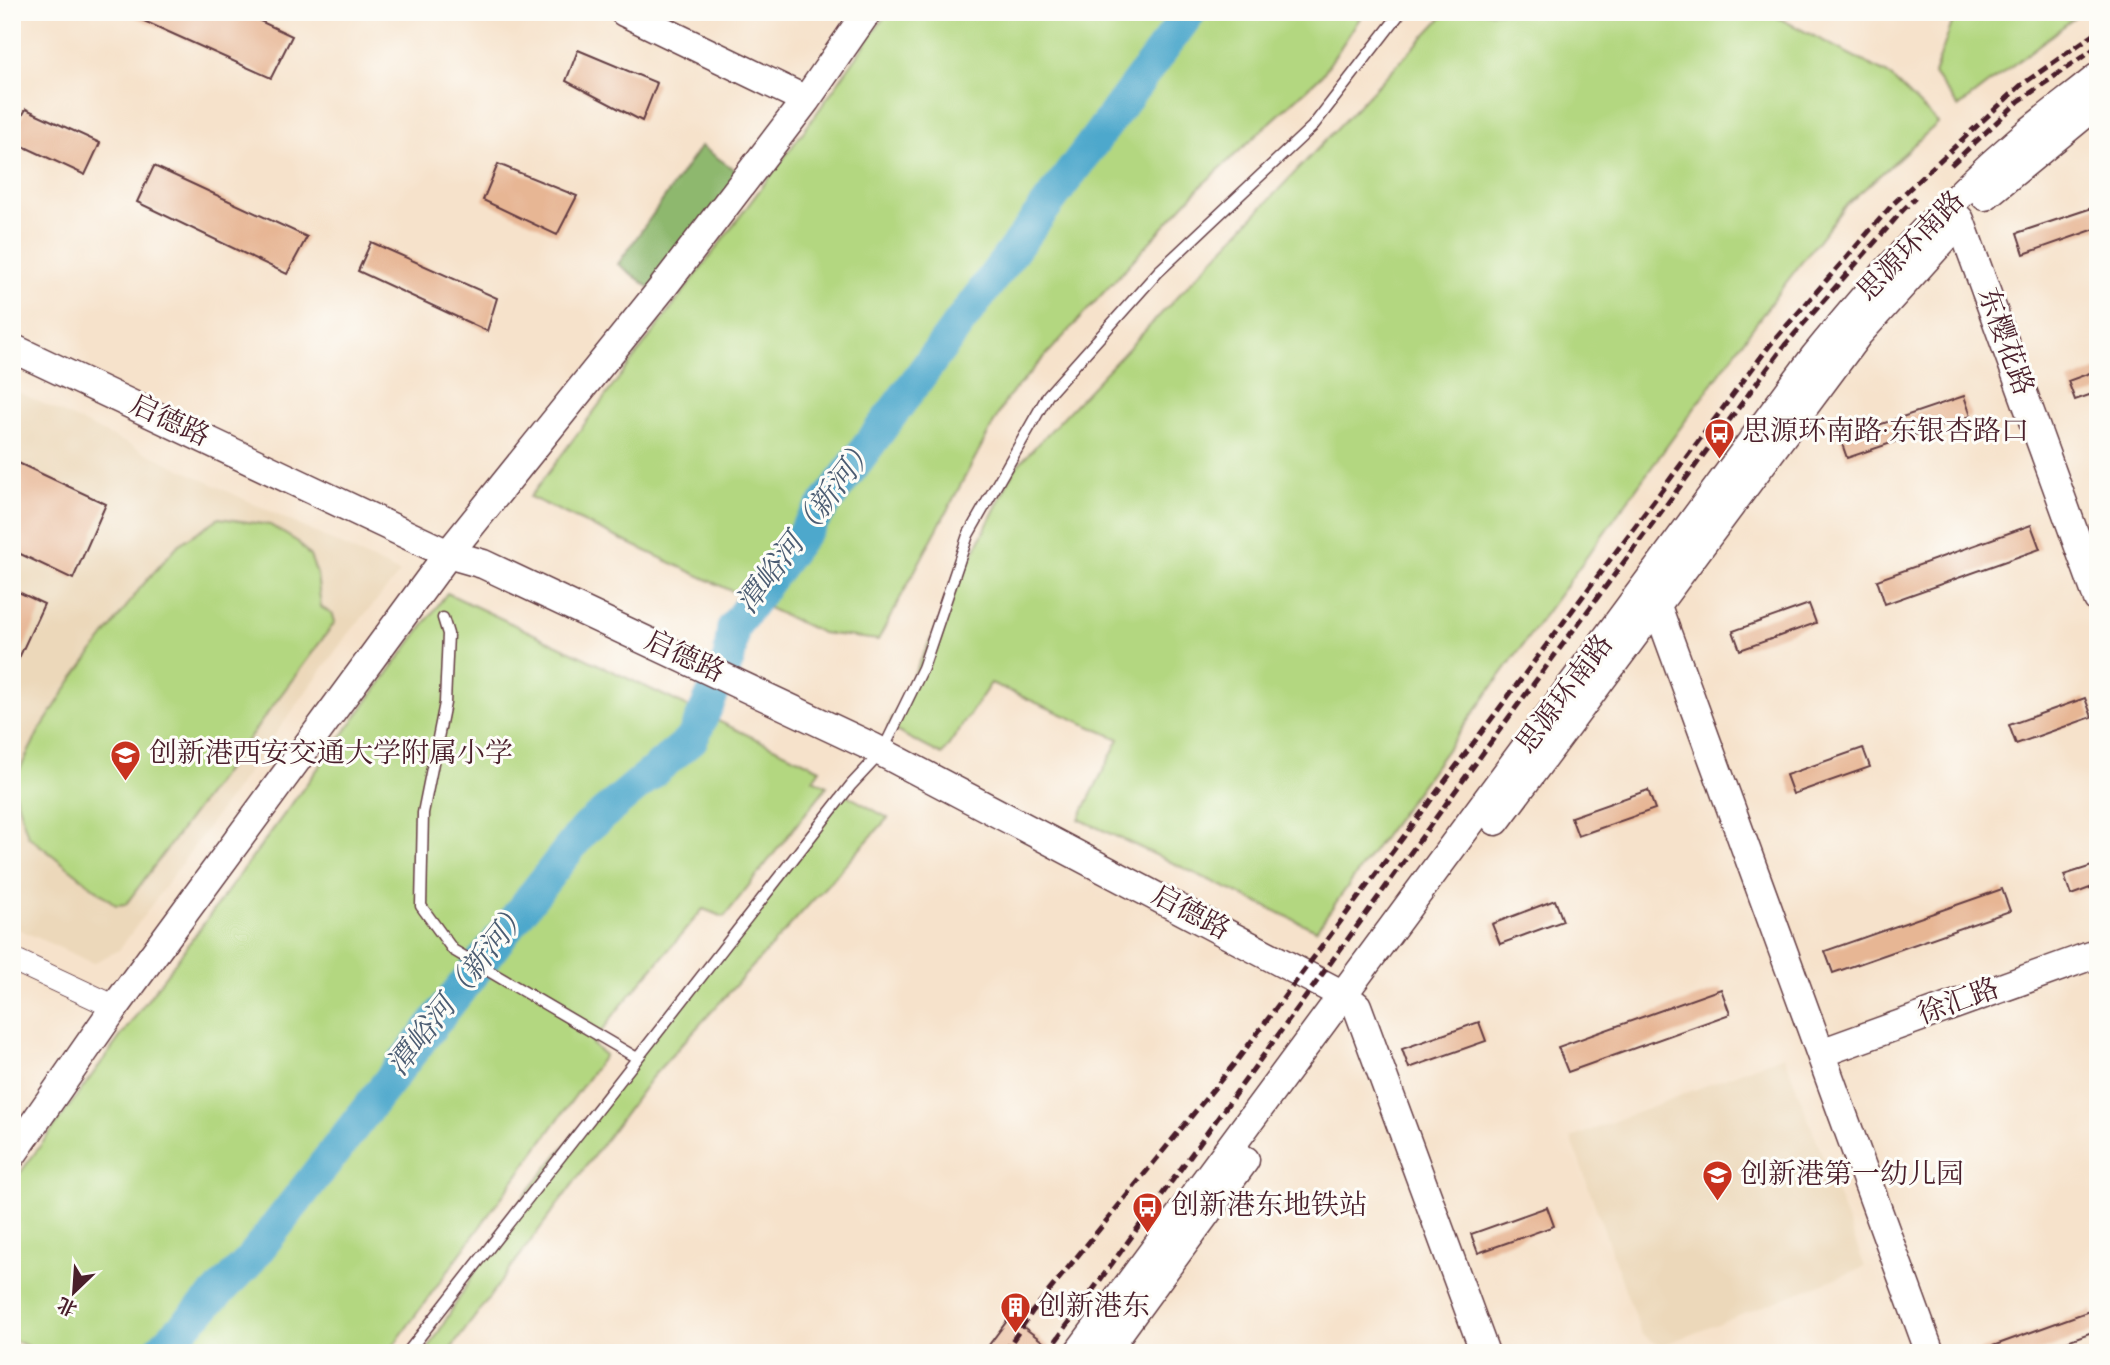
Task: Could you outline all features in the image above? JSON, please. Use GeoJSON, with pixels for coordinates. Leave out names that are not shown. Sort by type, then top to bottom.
{"type":"FeatureCollection","features":[{"type":"Feature","properties":{"kind":"street"},"geometry":{"type":"LineString","coordinates":[[624,12],[806,100]]}},
{"type":"Feature","properties":{"kind":"street"},"geometry":{"type":"LineString","coordinates":[[12,1155],[115,1007],[448,554],[663,287],[806,100],[867,12]]}},
{"type":"Feature","properties":{"kind":"street","name":"思源环南路"},"geometry":{"type":"LineString","coordinates":[[1078,1353],[1350,1001],[1649,600],[1815,356],[1861,300],[1954,214],[2017,142],[2098,78]]}},
{"type":"Feature","properties":{"kind":"street","name":"思源环南路"},"geometry":{"type":"LineString","coordinates":[[1954,214],[2003,180],[2098,103]]}},
{"type":"Feature","properties":{"kind":"street","name":"东樱花路"},"geometry":{"type":"LineString","coordinates":[[1954,214],[2098,599]]}},
{"type":"Feature","properties":{"kind":"street","name":"启德路"},"geometry":{"type":"LineString","coordinates":[[12,348],[448,554],[483,564],[877,749],[1350,1001]]}},
{"type":"Feature","properties":{"kind":"street"},"geometry":{"type":"LineString","coordinates":[[1649,600],[1821,1053],[1930,1353]]}},
{"type":"Feature","properties":{"kind":"street","name":"徐汇路"},"geometry":{"type":"LineString","coordinates":[[1821,1053],[2098,953]]}},
{"type":"Feature","properties":{"kind":"street"},"geometry":{"type":"LineString","coordinates":[[12,959],[115,1007]]}},
{"type":"Feature","properties":{"kind":"street"},"geometry":{"type":"LineString","coordinates":[[1350,1001],[1485,1353]]}},
{"type":"Feature","properties":{"kind":"street","name":"思源环南路"},"geometry":{"type":"LineString","coordinates":[[1104,1353],[1350,1001]]}},
{"type":"Feature","properties":{"kind":"lane"},"geometry":{"type":"LineString","coordinates":[[407,1353],[877,749],[923,668],[968,535],[1048,395],[1158,272],[1312,127],[1401,12]]}},
{"type":"Feature","properties":{"kind":"lane"},"geometry":{"type":"LineString","coordinates":[[443,618],[448,634],[445,703],[423,813],[421,906],[453,950],[637,1058]]}},
{"type":"Feature","properties":{"kind":"shaded area","name":"创新港西安交通大学附属小学"},"geometry":{"type":"Polygon","coordinates":[[[12,389],[400,573],[345,638],[119,950],[93,963],[12,926],[12,389]]]}},
{"type":"Feature","properties":{"kind":"shaded area","name":"创新港第一幼儿园"},"geometry":{"type":"Polygon","coordinates":[[[1784,1055],[1865,1267],[1661,1346],[1641,1334],[1571,1138],[1784,1055]]]}},
{"type":"Feature","properties":{"kind":"green space"},"geometry":{"type":"Polygon","coordinates":[[[888,12],[1364,12],[1322,75],[1201,186],[1007,398],[878,640],[822,633],[530,497],[809,124],[888,12]]]}},
{"type":"Feature","properties":{"kind":"green space"},"geometry":{"type":"Polygon","coordinates":[[[1447,12],[1767,12],[1888,74],[1938,123],[1844,207],[1778,293],[1316,930],[1079,819],[1119,739],[991,683],[942,755],[888,727],[1015,468],[1447,12]]]}},
{"type":"Feature","properties":{"kind":"green space"},"geometry":{"type":"Polygon","coordinates":[[[1946,12],[2082,12],[1958,107],[1934,74],[1953,20],[1946,12]]]}},
{"type":"Feature","properties":{"kind":"green space"},"geometry":{"type":"Polygon","coordinates":[[[701,146],[746,178],[661,296],[618,264],[701,146]]]}},
{"type":"Feature","properties":{"kind":"green space"},"geometry":{"type":"Polygon","coordinates":[[[219,518],[270,525],[298,542],[310,556],[317,574],[321,607],[333,615],[335,622],[126,904],[116,905],[28,836],[12,785],[38,733],[70,683],[141,587],[178,545],[219,518]]]}},
{"type":"Feature","properties":{"kind":"green space"},"geometry":{"type":"Polygon","coordinates":[[[447,593],[820,769],[813,779],[827,786],[724,917],[703,909],[619,1008],[592,1044],[605,1055],[388,1353],[42,1353],[12,1339],[12,1184],[447,593]]]}},
{"type":"Feature","properties":{"kind":"green space"},"geometry":{"type":"Polygon","coordinates":[[[845,794],[888,818],[652,1077],[448,1353],[426,1353],[507,1218],[845,794]]]}},
{"type":"Feature","properties":{"kind":"building"},"geometry":{"type":"Polygon","coordinates":[[[124,12],[241,12],[292,36],[271,78],[124,12]]]}},
{"type":"Feature","properties":{"kind":"building"},"geometry":{"type":"Polygon","coordinates":[[[578,50],[657,83],[642,121],[566,81],[578,50]]]}},
{"type":"Feature","properties":{"kind":"building"},"geometry":{"type":"Polygon","coordinates":[[[26,109],[100,143],[85,175],[12,141],[12,134],[26,109]]]}},
{"type":"Feature","properties":{"kind":"building"},"geometry":{"type":"Polygon","coordinates":[[[498,164],[577,196],[557,235],[483,200],[498,164]]]}},
{"type":"Feature","properties":{"kind":"building"},"geometry":{"type":"Polygon","coordinates":[[[154,166],[307,237],[287,274],[137,202],[154,166]]]}},
{"type":"Feature","properties":{"kind":"building"},"geometry":{"type":"Polygon","coordinates":[[[2098,206],[2098,228],[2024,254],[2017,233],[2098,206]]]}},
{"type":"Feature","properties":{"kind":"building"},"geometry":{"type":"Polygon","coordinates":[[[371,242],[497,298],[487,331],[358,271],[371,242]]]}},
{"type":"Feature","properties":{"kind":"building"},"geometry":{"type":"Polygon","coordinates":[[[2098,370],[2098,392],[2075,400],[2068,381],[2098,370]]]}},
{"type":"Feature","properties":{"kind":"building"},"geometry":{"type":"Polygon","coordinates":[[[1964,396],[1971,416],[1847,458],[1840,438],[1964,396]]]}},
{"type":"Feature","properties":{"kind":"building"},"geometry":{"type":"Polygon","coordinates":[[[12,460],[106,504],[73,579],[12,550],[12,460]]]}},
{"type":"Feature","properties":{"kind":"building"},"geometry":{"type":"Polygon","coordinates":[[[2031,525],[2040,549],[1885,604],[1877,580],[2031,525]]]}},
{"type":"Feature","properties":{"kind":"building"},"geometry":{"type":"Polygon","coordinates":[[[12,589],[44,604],[12,673],[12,589]]]}},
{"type":"Feature","properties":{"kind":"building"},"geometry":{"type":"Polygon","coordinates":[[[1809,604],[1816,623],[1740,650],[1733,631],[1809,604]]]}},
{"type":"Feature","properties":{"kind":"building"},"geometry":{"type":"Polygon","coordinates":[[[2085,698],[2092,717],[2016,744],[2009,725],[2085,698]]]}},
{"type":"Feature","properties":{"kind":"building"},"geometry":{"type":"Polygon","coordinates":[[[1863,748],[1870,767],[1793,794],[1786,775],[1863,748]]]}},
{"type":"Feature","properties":{"kind":"building"},"geometry":{"type":"Polygon","coordinates":[[[1648,790],[1655,809],[1578,836],[1571,817],[1648,790]]]}},
{"type":"Feature","properties":{"kind":"building"},"geometry":{"type":"Polygon","coordinates":[[[2098,864],[2098,885],[2071,895],[2064,875],[2098,864]]]}},
{"type":"Feature","properties":{"kind":"building"},"geometry":{"type":"Polygon","coordinates":[[[2002,889],[2010,911],[1833,973],[1825,951],[2002,889]]]}},
{"type":"Feature","properties":{"kind":"building"},"geometry":{"type":"Polygon","coordinates":[[[1555,900],[1563,921],[1500,944],[1492,924],[1555,900]]]}},
{"type":"Feature","properties":{"kind":"building"},"geometry":{"type":"Polygon","coordinates":[[[1721,989],[1730,1014],[1568,1072],[1558,1047],[1721,989]]]}},
{"type":"Feature","properties":{"kind":"building"},"geometry":{"type":"Polygon","coordinates":[[[1479,1022],[1486,1041],[1409,1068],[1402,1049],[1479,1022]]]}},
{"type":"Feature","properties":{"kind":"building"},"geometry":{"type":"Polygon","coordinates":[[[1547,1207],[1554,1226],[1478,1253],[1471,1234],[1547,1207]]]}},
{"type":"Feature","properties":{"kind":"building"},"geometry":{"type":"Polygon","coordinates":[[[2092,1310],[2098,1330],[2034,1353],[1979,1353],[1979,1351],[2092,1310]]]}},
{"type":"Feature","properties":{"kind":"building","name":"创新港东"},"geometry":{"type":"Polygon","coordinates":[[[1010,1317],[1058,1353],[983,1353],[1010,1317]]]}},
{"type":"Feature","properties":{"kind":"waterway","name":"潭峪河（新河）"},"geometry":{"type":"LineString","coordinates":[[157,1353],[247,1264],[583,831],[692,739],[729,658],[733,628],[1190,12]]}},
{"type":"Feature","properties":{"kind":"railway"},"geometry":{"type":"LineString","coordinates":[[1004,1353],[1032,1312],[1238,1059],[1770,345],[1893,204],[2020,86],[2098,31]]}},
{"type":"Feature","properties":{"kind":"railway"},"geometry":{"type":"LineString","coordinates":[[1951,165],[2019,101],[2098,46]]}},
{"type":"Feature","properties":{"kind":"railway"},"geometry":{"type":"LineString","coordinates":[[1047,1353],[1520,702],[1785,345],[1915,198]]}},
{"type":"Feature","properties":{"kind":"place","name":"思源环南路·东银杏路口"},"geometry":{"type":"Point","coordinates":[1719,460]}},
{"type":"Feature","properties":{"kind":"place","name":"创新港西安交通大学附属小学"},"geometry":{"type":"Point","coordinates":[126,782]}},
{"type":"Feature","properties":{"kind":"place","name":"创新港第一幼儿园"},"geometry":{"type":"Point","coordinates":[1717,1203]}},
{"type":"Feature","properties":{"kind":"place","name":"创新港东地铁站"},"geometry":{"type":"Point","coordinates":[1148,1234]}},
{"type":"Feature","properties":{"kind":"place","name":"创新港东"},"geometry":{"type":"Point","coordinates":[1015,1335]}}]}
